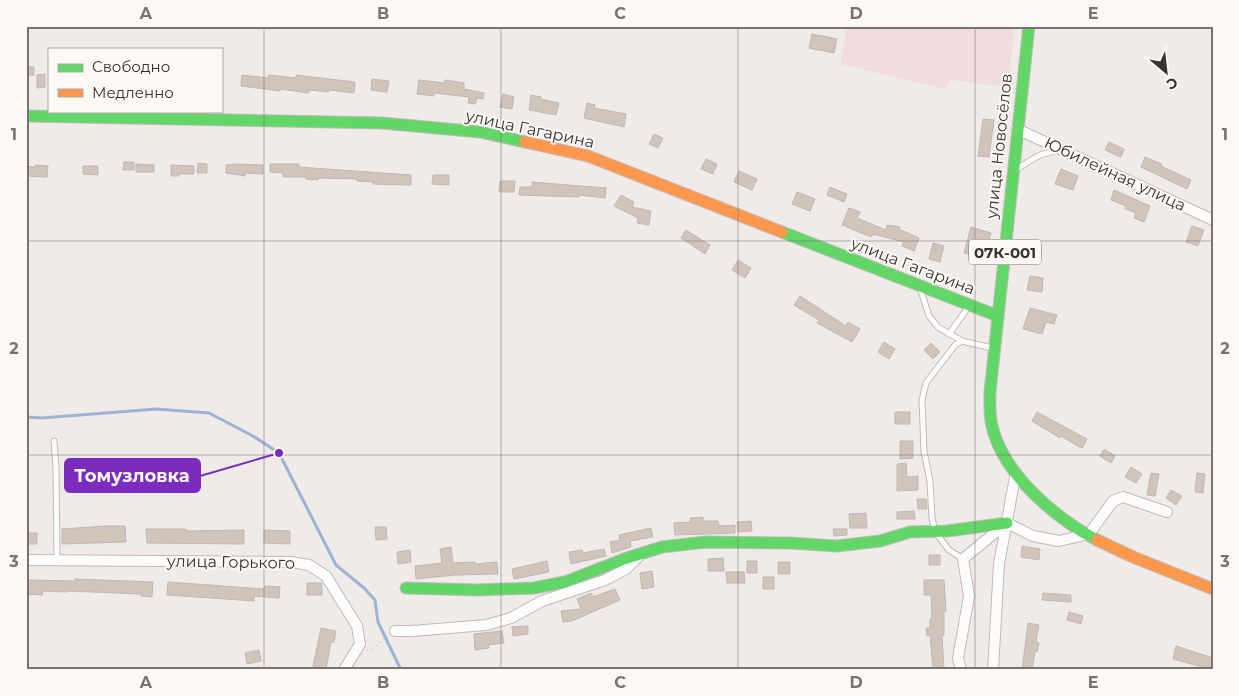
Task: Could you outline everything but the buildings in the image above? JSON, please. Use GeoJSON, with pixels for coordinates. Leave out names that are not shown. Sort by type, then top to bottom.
{"type":"FeatureCollection","features":[{"type":"Feature","properties":{"kind":"street","name":"улица Новосёлов"},"geometry":{"type":"LineString","coordinates":[[1016,472],[1001,450],[992,426],[990,402],[1029,26]]}},
{"type":"Feature","properties":{"kind":"street","name":"улица Гагарина"},"geometry":{"type":"LineString","coordinates":[[26,116],[382,123],[480,132],[588,156],[998,316]]}},
{"type":"Feature","properties":{"kind":"street","name":"Юбилейная улица"},"geometry":{"type":"LineString","coordinates":[[1017,129],[1213,220]]}},
{"type":"Feature","properties":{"kind":"street"},"geometry":{"type":"LineString","coordinates":[[993,670],[999,564],[1016,472]]}},
{"type":"Feature","properties":{"kind":"street","name":"07К-001"},"geometry":{"type":"LineString","coordinates":[[1016,472],[1036,495],[1058,515],[1104,544],[1213,589]]}},
{"type":"Feature","properties":{"kind":"street"},"geometry":{"type":"LineString","coordinates":[[406,588],[477,590],[534,588],[565,582],[662,547],[706,542],[790,543],[837,546],[880,541],[910,532],[935,532],[1006,523],[1033,536],[1060,541],[1089,534],[1113,501],[1123,498],[1167,512]]}},
{"type":"Feature","properties":{"kind":"street"},"geometry":{"type":"LineString","coordinates":[[961,670],[958,658],[969,596],[963,559],[1006,523]]}},
{"type":"Feature","properties":{"kind":"street"},"geometry":{"type":"LineString","coordinates":[[395,631],[412,632],[486,625],[511,618],[542,601],[605,580],[626,569],[641,554]]}},
{"type":"Feature","properties":{"kind":"street","name":"улица Горького"},"geometry":{"type":"LineString","coordinates":[[26,560],[291,562],[309,565],[326,576],[357,626],[360,644],[344,670]]}},
{"type":"Feature","properties":{"kind":"lane"},"geometry":{"type":"LineString","coordinates":[[1013,171],[1040,155],[1061,149]]}},
{"type":"Feature","properties":{"kind":"lane"},"geometry":{"type":"LineString","coordinates":[[919,285],[929,316],[938,327],[962,341],[995,348]]}},
{"type":"Feature","properties":{"kind":"lane"},"geometry":{"type":"LineString","coordinates":[[949,334],[969,305]]}},
{"type":"Feature","properties":{"kind":"lane"},"geometry":{"type":"LineString","coordinates":[[962,341],[955,345],[926,383],[922,400],[924,451],[930,480],[932,518],[935,532],[949,550],[963,559]]}},
{"type":"Feature","properties":{"kind":"lane"},"geometry":{"type":"LineString","coordinates":[[54,441],[57,560]]}},
{"type":"Feature","properties":{"kind":"path"},"geometry":{"type":"LineString","coordinates":[[373,648],[395,631]]}},
{"type":"Feature","properties":{"kind":"shaded area"},"geometry":{"type":"Polygon","coordinates":[[[846,26],[1015,26],[1009,79],[1003,87],[952,80],[944,89],[841,64],[846,26]]]}},
{"type":"Feature","properties":{"kind":"waterway"},"geometry":{"type":"LineString","coordinates":[[26,417],[42,418],[156,409],[209,413],[253,436],[279,453],[336,565],[364,588],[375,600],[378,622],[401,670]]}},
{"type":"Feature","properties":{"kind":"traffic: fast"},"geometry":{"type":"LineString","coordinates":[[1029,26],[990,392],[990,418],[998,444],[1007,461],[1033,493],[1064,520],[1097,540]]}},
{"type":"Feature","properties":{"kind":"traffic: fast"},"geometry":{"type":"LineString","coordinates":[[26,116],[382,123],[480,132],[525,142]]}},
{"type":"Feature","properties":{"kind":"traffic: fast"},"geometry":{"type":"LineString","coordinates":[[782,232],[998,316]]}},
{"type":"Feature","properties":{"kind":"traffic: fast"},"geometry":{"type":"LineString","coordinates":[[406,588],[477,590],[534,588],[565,582],[624,559],[662,547],[706,542],[790,543],[837,546],[880,541],[910,532],[947,531],[1007,523]]}},
{"type":"Feature","properties":{"kind":"traffic: slow"},"geometry":{"type":"LineString","coordinates":[[525,142],[588,156],[782,232]]}},
{"type":"Feature","properties":{"kind":"traffic: slow"},"geometry":{"type":"LineString","coordinates":[[1097,540],[1133,557],[1213,589]]}},
{"type":"Feature","properties":{"kind":"place","name":"Томузловка"},"geometry":{"type":"Point","coordinates":[279,453]}}]}
